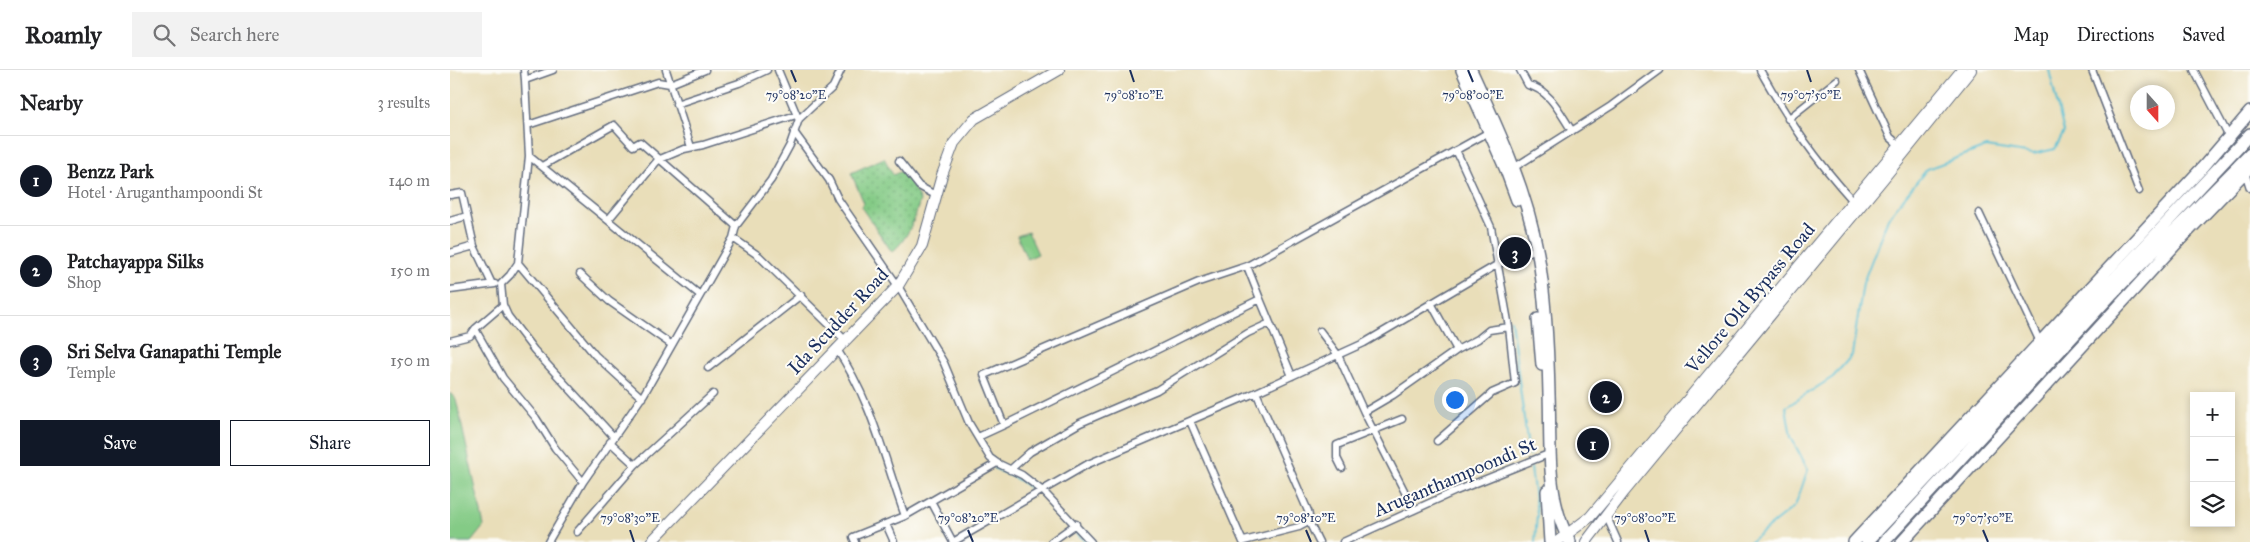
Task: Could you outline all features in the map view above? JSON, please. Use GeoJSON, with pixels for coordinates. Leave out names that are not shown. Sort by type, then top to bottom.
{"type":"FeatureCollection","features":[{"type":"Feature","properties":{"kind":"highway"},"geometry":{"type":"LineString","coordinates":[[1462,70],[1518,202],[1533,250]]}},
{"type":"Feature","properties":{"kind":"highway"},"geometry":{"type":"LineString","coordinates":[[1471,70],[1514,166],[1533,250],[1548,343],[1548,454],[1553,499],[1561,541]]}},
{"type":"Feature","properties":{"kind":"highway"},"geometry":{"type":"LineString","coordinates":[[1867,542],[2018,372],[2040,342],[2250,112]]}},
{"type":"Feature","properties":{"kind":"highway"},"geometry":{"type":"LineString","coordinates":[[1854,542],[2250,134]]}},
{"type":"Feature","properties":{"kind":"highway"},"geometry":{"type":"LineString","coordinates":[[1884,542],[2098,309],[2250,154]]}},
{"type":"Feature","properties":{"kind":"highway"},"geometry":{"type":"LineString","coordinates":[[1902,542],[2174,246],[2248,170]]}},
{"type":"Feature","properties":{"kind":"highway"},"geometry":{"type":"LineString","coordinates":[[1548,454],[1561,541]]}},
{"type":"Feature","properties":{"kind":"main road","name":"Ida Scudder Road"},"geometry":{"type":"LineString","coordinates":[[651,542],[836,348],[898,286],[922,246],[954,143],[974,119],[1059,70]]}},
{"type":"Feature","properties":{"kind":"main road","name":"Vellore Old Bypass Road"},"geometry":{"type":"LineString","coordinates":[[1561,541],[1590,518],[1963,70]]}},
{"type":"Feature","properties":{"kind":"main road","name":"Vellore Old Bypass Road"},"geometry":{"type":"LineString","coordinates":[[1586,542],[1606,514],[1963,70]]}},
{"type":"Feature","properties":{"kind":"street"},"geometry":{"type":"LineString","coordinates":[[450,290],[501,284],[518,263],[530,156],[524,70]]}},
{"type":"Feature","properties":{"kind":"street"},"geometry":{"type":"LineString","coordinates":[[525,80],[553,70]]}},
{"type":"Feature","properties":{"kind":"street"},"geometry":{"type":"LineString","coordinates":[[666,70],[691,147]]}},
{"type":"Feature","properties":{"kind":"street"},"geometry":{"type":"LineString","coordinates":[[528,125],[658,82],[670,84],[705,70]]}},
{"type":"Feature","properties":{"kind":"street"},"geometry":{"type":"LineString","coordinates":[[676,104],[767,70]]}},
{"type":"Feature","properties":{"kind":"street"},"geometry":{"type":"LineString","coordinates":[[548,542],[583,482],[642,398],[733,238],[736,226],[771,180],[790,145],[797,117],[778,70]]}},
{"type":"Feature","properties":{"kind":"street"},"geometry":{"type":"LineString","coordinates":[[608,220],[658,160],[691,147],[797,117],[833,87],[841,70]]}},
{"type":"Feature","properties":{"kind":"street"},"geometry":{"type":"LineString","coordinates":[[1520,70],[1528,85],[1539,88],[1548,96],[1572,131]]}},
{"type":"Feature","properties":{"kind":"street"},"geometry":{"type":"LineString","coordinates":[[1514,166],[1611,106],[1660,70]]}},
{"type":"Feature","properties":{"kind":"street"},"geometry":{"type":"LineString","coordinates":[[1760,70],[1788,119],[1823,168],[1854,202]]}},
{"type":"Feature","properties":{"kind":"street"},"geometry":{"type":"LineString","coordinates":[[1859,70],[1890,137],[1898,144]]}},
{"type":"Feature","properties":{"kind":"street"},"geometry":{"type":"LineString","coordinates":[[2092,70],[2139,192]]}},
{"type":"Feature","properties":{"kind":"street"},"geometry":{"type":"LineString","coordinates":[[2194,70],[2229,137]]}},
{"type":"Feature","properties":{"kind":"street"},"geometry":{"type":"LineString","coordinates":[[1788,119],[1837,80]]}},
{"type":"Feature","properties":{"kind":"street"},"geometry":{"type":"LineString","coordinates":[[542,166],[614,125],[633,146],[640,142],[658,160],[736,226]]}},
{"type":"Feature","properties":{"kind":"street"},"geometry":{"type":"LineString","coordinates":[[794,132],[829,180],[838,199],[898,286],[944,364],[969,423],[990,458],[1022,475],[1042,491],[1076,524],[1091,542]]}},
{"type":"Feature","properties":{"kind":"street"},"geometry":{"type":"LineString","coordinates":[[1004,425],[984,375],[1199,282],[1247,266],[1489,132]]}},
{"type":"Feature","properties":{"kind":"street"},"geometry":{"type":"LineString","coordinates":[[1437,441],[1492,393],[1515,383],[1509,327],[1491,227],[1456,150]]}},
{"type":"Feature","properties":{"kind":"street"},"geometry":{"type":"LineString","coordinates":[[530,156],[700,295]]}},
{"type":"Feature","properties":{"kind":"street"},"geometry":{"type":"LineString","coordinates":[[900,161],[919,186],[937,196]]}},
{"type":"Feature","properties":{"kind":"street"},"geometry":{"type":"LineString","coordinates":[[2248,170],[2250,188]]}},
{"type":"Feature","properties":{"kind":"street"},"geometry":{"type":"LineString","coordinates":[[450,195],[462,193],[474,246],[492,284]]}},
{"type":"Feature","properties":{"kind":"street"},"geometry":{"type":"LineString","coordinates":[[1979,213],[2040,342]]}},
{"type":"Feature","properties":{"kind":"street"},"geometry":{"type":"LineString","coordinates":[[450,221],[467,216]]}},
{"type":"Feature","properties":{"kind":"street"},"geometry":{"type":"LineString","coordinates":[[733,238],[760,256],[844,340]]}},
{"type":"Feature","properties":{"kind":"street"},"geometry":{"type":"LineString","coordinates":[[450,253],[474,246]]}},
{"type":"Feature","properties":{"kind":"street"},"geometry":{"type":"LineString","coordinates":[[931,501],[953,542],[1088,464],[1190,421],[1364,343],[1497,265],[1533,250]]}},
{"type":"Feature","properties":{"kind":"street"},"geometry":{"type":"LineString","coordinates":[[518,263],[595,355],[642,398]]}},
{"type":"Feature","properties":{"kind":"street"},"geometry":{"type":"LineString","coordinates":[[1247,266],[1292,376]]}},
{"type":"Feature","properties":{"kind":"street"},"geometry":{"type":"LineString","coordinates":[[580,274],[609,301],[672,345]]}},
{"type":"Feature","properties":{"kind":"street"},"geometry":{"type":"LineString","coordinates":[[501,284],[503,305],[508,316],[534,350],[635,465]]}},
{"type":"Feature","properties":{"kind":"street"},"geometry":{"type":"LineString","coordinates":[[708,368],[801,295]]}},
{"type":"Feature","properties":{"kind":"street"},"geometry":{"type":"LineString","coordinates":[[978,437],[1260,299]]}},
{"type":"Feature","properties":{"kind":"street"},"geometry":{"type":"LineString","coordinates":[[1431,303],[1457,350]]}},
{"type":"Feature","properties":{"kind":"street"},"geometry":{"type":"LineString","coordinates":[[450,342],[470,336],[475,329],[503,305]]}},
{"type":"Feature","properties":{"kind":"street"},"geometry":{"type":"LineString","coordinates":[[1010,470],[1030,452],[1080,423],[1157,390],[1248,333],[1270,323]]}},
{"type":"Feature","properties":{"kind":"street"},"geometry":{"type":"LineString","coordinates":[[1364,412],[1457,350],[1478,340],[1489,330],[1509,327]]}},
{"type":"Feature","properties":{"kind":"street"},"geometry":{"type":"LineString","coordinates":[[475,329],[504,378],[536,418],[555,448],[583,482]]}},
{"type":"Feature","properties":{"kind":"street"},"geometry":{"type":"LineString","coordinates":[[1320,331],[1338,354],[1373,431],[1414,510]]}},
{"type":"Feature","properties":{"kind":"street"},"geometry":{"type":"LineString","coordinates":[[836,348],[866,403],[881,440],[905,516]]}},
{"type":"Feature","properties":{"kind":"street"},"geometry":{"type":"LineString","coordinates":[[1256,392],[1308,511],[1319,542]]}},
{"type":"Feature","properties":{"kind":"street"},"geometry":{"type":"LineString","coordinates":[[577,532],[635,465],[713,394]]}},
{"type":"Feature","properties":{"kind":"street"},"geometry":{"type":"LineString","coordinates":[[1342,468],[1337,458],[1337,445],[1402,419]]}},
{"type":"Feature","properties":{"kind":"street"},"geometry":{"type":"LineString","coordinates":[[1190,421],[1243,542],[1300,527],[1310,521]]}},
{"type":"Feature","properties":{"kind":"street","name":"Aruganthampoondi St"},"geometry":{"type":"LineString","coordinates":[[1343,542],[1548,454]]}},
{"type":"Feature","properties":{"kind":"street"},"geometry":{"type":"LineString","coordinates":[[855,542],[853,537],[905,516],[997,463]]}},
{"type":"Feature","properties":{"kind":"street"},"geometry":{"type":"LineString","coordinates":[[1606,514],[1618,542]]}},
{"type":"Feature","properties":{"kind":"street"},"geometry":{"type":"LineString","coordinates":[[886,524],[894,542]]}},
{"type":"Feature","properties":{"kind":"street"},"geometry":{"type":"LineString","coordinates":[[1051,542],[1076,524]]}},
{"type":"Feature","properties":{"kind":"green space"},"geometry":{"type":"Polygon","coordinates":[[[884,158],[893,175],[904,170],[920,200],[910,228],[898,247],[892,252],[861,207],[864,203],[851,173],[884,158]]]}},
{"type":"Feature","properties":{"kind":"green space"},"geometry":{"type":"Polygon","coordinates":[[[1028,232],[1038,254],[1027,259],[1017,236],[1028,232]]]}},
{"type":"Feature","properties":{"kind":"green space"},"geometry":{"type":"Polygon","coordinates":[[[450,393],[456,399],[484,526],[471,542],[450,542],[450,393]]]}},
{"type":"Feature","properties":{"kind":"waterway"},"geometry":{"type":"LineString","coordinates":[[1750,542],[1795,506],[1808,470],[1791,437],[1786,407],[1833,377],[1852,355],[1863,283],[1888,218],[1927,169],[1986,147],[2033,154],[2055,149],[2064,132],[2049,70]]}},
{"type":"Feature","properties":{"kind":"waterway"},"geometry":{"type":"LineString","coordinates":[[1511,320],[1529,456]]}},
{"type":"Feature","properties":{"kind":"waterway"},"geometry":{"type":"LineString","coordinates":[[994,468],[1021,481],[1034,492]]}},
{"type":"Feature","properties":{"kind":"waterway"},"geometry":{"type":"LineString","coordinates":[[1531,468],[1537,514],[1535,542]]}},
{"type":"Feature","properties":{"kind":"waterway"},"geometry":{"type":"LineString","coordinates":[[1075,531],[1086,542]]}},
{"type":"Feature","properties":{"kind":"place","name":"Sri Selva Ganapathi Temple"},"geometry":{"type":"Point","coordinates":[1515,253]}},
{"type":"Feature","properties":{"kind":"place","name":"Patchayappa Silks"},"geometry":{"type":"Point","coordinates":[1606,397]}},
{"type":"Feature","properties":{"kind":"place","name":"Benzz Park"},"geometry":{"type":"Point","coordinates":[1593,444]}}]}
